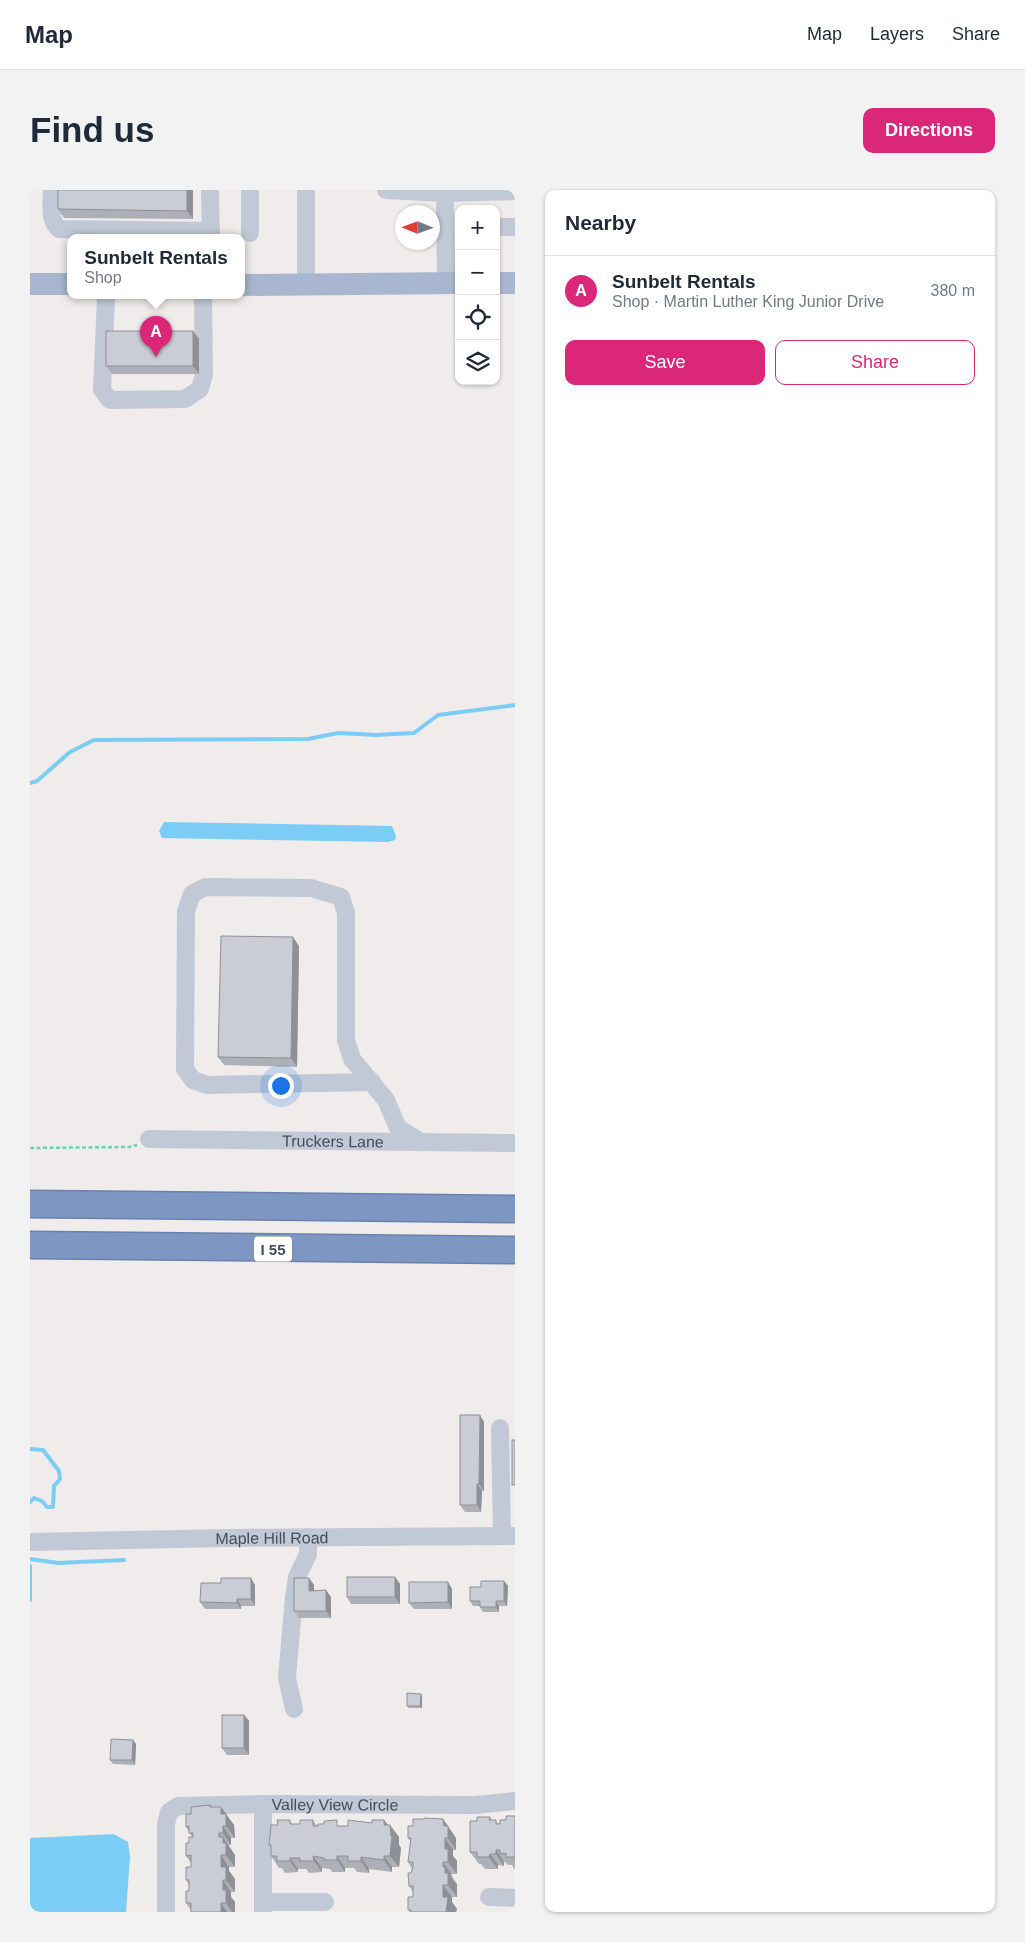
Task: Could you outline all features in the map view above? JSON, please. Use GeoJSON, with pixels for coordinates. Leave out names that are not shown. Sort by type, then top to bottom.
{"type":"FeatureCollection","features":[{"type":"Feature","properties":{"kind":"highway"},"geometry":{"type":"LineString","coordinates":[[30,1204],[515,1209]]}},
{"type":"Feature","properties":{"kind":"highway","name":"I 55"},"geometry":{"type":"LineString","coordinates":[[30,1245],[515,1250]]}},
{"type":"Feature","properties":{"kind":"main road"},"geometry":{"type":"LineString","coordinates":[[245,284],[453,282]]}},
{"type":"Feature","properties":{"kind":"main road"},"geometry":{"type":"LineString","coordinates":[[500,283],[515,283]]}},
{"type":"Feature","properties":{"kind":"main road"},"geometry":{"type":"LineString","coordinates":[[30,284],[67,284]]}},
{"type":"Feature","properties":{"kind":"street"},"geometry":{"type":"LineString","coordinates":[[52,190],[52,217],[54,224],[59,228],[211,234],[210,190]]}},
{"type":"Feature","properties":{"kind":"street"},"geometry":{"type":"LineString","coordinates":[[250,190],[250,232]]}},
{"type":"Feature","properties":{"kind":"street"},"geometry":{"type":"LineString","coordinates":[[306,190],[306,284]]}},
{"type":"Feature","properties":{"kind":"street"},"geometry":{"type":"LineString","coordinates":[[386,190],[445,193],[515,191]]}},
{"type":"Feature","properties":{"kind":"street"},"geometry":{"type":"LineString","coordinates":[[445,193],[452,227],[453,282]]}},
{"type":"Feature","properties":{"kind":"street"},"geometry":{"type":"LineString","coordinates":[[500,227],[515,227]]}},
{"type":"Feature","properties":{"kind":"street"},"geometry":{"type":"LineString","coordinates":[[106,299],[102,390],[110,400],[120,400],[185,399],[200,389],[204,374],[203,299]]}},
{"type":"Feature","properties":{"kind":"street"},"geometry":{"type":"LineString","coordinates":[[372,1082],[207,1085],[193,1080],[185,1069],[186,910],[192,894],[205,887],[311,888],[341,898],[346,912],[346,1040],[352,1059],[372,1082],[386,1100],[398,1128],[419,1141]]}},
{"type":"Feature","properties":{"kind":"street","name":"Truckers Lane"},"geometry":{"type":"LineString","coordinates":[[149,1139],[515,1143]]}},
{"type":"Feature","properties":{"kind":"street"},"geometry":{"type":"LineString","coordinates":[[500,1428],[508,1536]]}},
{"type":"Feature","properties":{"kind":"street","name":"Maple Hill Road"},"geometry":{"type":"LineString","coordinates":[[30,1542],[308,1537],[508,1536]]}},
{"type":"Feature","properties":{"kind":"street"},"geometry":{"type":"LineString","coordinates":[[294,1709],[291,1702],[288,1669],[297,1577],[308,1554],[308,1537]]}},
{"type":"Feature","properties":{"kind":"street","name":"Valley View Circle"},"geometry":{"type":"LineString","coordinates":[[263,1907],[263,1804],[475,1805],[515,1801]]}},
{"type":"Feature","properties":{"kind":"street"},"geometry":{"type":"LineString","coordinates":[[166,1912],[166,1824],[169,1812],[178,1806],[263,1804]]}},
{"type":"Feature","properties":{"kind":"street"},"geometry":{"type":"LineString","coordinates":[[489,1897],[515,1898]]}},
{"type":"Feature","properties":{"kind":"street"},"geometry":{"type":"LineString","coordinates":[[263,1907],[325,1902]]}},
{"type":"Feature","properties":{"kind":"path"},"geometry":{"type":"LineString","coordinates":[[30,1148],[129,1147],[149,1139]]}},
{"type":"Feature","properties":{"kind":"water"},"geometry":{"type":"Polygon","coordinates":[[[164,822],[392,826],[396,836],[395,840],[388,842],[162,838],[159,831],[164,822]]]}},
{"type":"Feature","properties":{"kind":"water"},"geometry":{"type":"Polygon","coordinates":[[[114,1834],[128,1842],[130,1857],[126,1912],[30,1912],[30,1838],[114,1834]]]}},
{"type":"Feature","properties":{"kind":"building"},"geometry":{"type":"Polygon","coordinates":[[[58,190],[187,190],[187,211],[58,209],[58,190]]]}},
{"type":"Feature","properties":{"kind":"building"},"geometry":{"type":"Polygon","coordinates":[[[106,331],[193,331],[193,366],[106,366],[106,331]]]}},
{"type":"Feature","properties":{"kind":"building"},"geometry":{"type":"Polygon","coordinates":[[[221,936],[293,937],[291,1058],[218,1057],[221,936]]]}},
{"type":"Feature","properties":{"kind":"building"},"geometry":{"type":"Polygon","coordinates":[[[460,1415],[480,1415],[477,1505],[460,1505],[460,1415]]]}},
{"type":"Feature","properties":{"kind":"building"},"geometry":{"type":"Polygon","coordinates":[[[512,1440],[515,1440],[515,1485],[512,1485],[512,1440]]]}},
{"type":"Feature","properties":{"kind":"building"},"geometry":{"type":"Polygon","coordinates":[[[347,1577],[395,1577],[395,1597],[347,1597],[347,1577]]]}},
{"type":"Feature","properties":{"kind":"building"},"geometry":{"type":"Polygon","coordinates":[[[221,1578],[251,1578],[251,1599],[237,1599],[237,1603],[200,1602],[201,1583],[221,1583],[221,1578]]]}},
{"type":"Feature","properties":{"kind":"building"},"geometry":{"type":"Polygon","coordinates":[[[294,1578],[309,1578],[309,1591],[326,1590],[326,1611],[294,1611],[294,1578]]]}},
{"type":"Feature","properties":{"kind":"building"},"geometry":{"type":"Polygon","coordinates":[[[481,1581],[504,1581],[504,1601],[496,1601],[496,1607],[480,1607],[480,1601],[470,1601],[470,1587],[481,1587],[481,1581]]]}},
{"type":"Feature","properties":{"kind":"building"},"geometry":{"type":"Polygon","coordinates":[[[409,1582],[448,1582],[448,1602],[409,1603],[409,1582]]]}},
{"type":"Feature","properties":{"kind":"building"},"geometry":{"type":"Polygon","coordinates":[[[407,1693],[421,1694],[420,1706],[407,1706],[407,1693]]]}},
{"type":"Feature","properties":{"kind":"building"},"geometry":{"type":"Polygon","coordinates":[[[222,1715],[244,1715],[244,1748],[222,1748],[222,1715]]]}},
{"type":"Feature","properties":{"kind":"building"},"geometry":{"type":"Polygon","coordinates":[[[111,1739],[133,1740],[132,1760],[110,1760],[111,1739]]]}},
{"type":"Feature","properties":{"kind":"building"},"geometry":{"type":"Polygon","coordinates":[[[210,1805],[210,1807],[221,1807],[221,1814],[226,1814],[226,1826],[223,1826],[223,1833],[219,1833],[219,1837],[223,1837],[223,1843],[226,1843],[226,1855],[221,1855],[221,1867],[226,1867],[226,1880],[223,1880],[223,1890],[226,1890],[226,1903],[221,1903],[221,1912],[191,1912],[191,1903],[186,1903],[186,1891],[189,1891],[189,1880],[186,1880],[186,1867],[191,1867],[191,1855],[186,1856],[186,1843],[189,1843],[189,1837],[193,1837],[193,1833],[189,1833],[189,1826],[186,1827],[186,1814],[191,1814],[191,1807],[210,1805]]]}},
{"type":"Feature","properties":{"kind":"building"},"geometry":{"type":"Polygon","coordinates":[[[506,1816],[515,1816],[515,1857],[506,1857],[506,1853],[500,1854],[500,1850],[496,1850],[496,1854],[490,1854],[489,1857],[477,1857],[477,1852],[470,1852],[470,1821],[477,1821],[477,1817],[490,1817],[489,1820],[496,1820],[496,1824],[500,1824],[500,1820],[506,1820],[506,1816]]]}},
{"type":"Feature","properties":{"kind":"building"},"geometry":{"type":"Polygon","coordinates":[[[413,1819],[443,1819],[444,1826],[448,1826],[448,1838],[445,1838],[445,1849],[448,1849],[448,1862],[443,1862],[445,1873],[448,1873],[448,1885],[443,1885],[443,1897],[448,1897],[446,1912],[411,1912],[411,1910],[408,1910],[408,1897],[413,1897],[413,1886],[409,1886],[408,1873],[411,1873],[413,1862],[408,1862],[411,1838],[408,1838],[408,1826],[413,1826],[413,1819]]]}},
{"type":"Feature","properties":{"kind":"building"},"geometry":{"type":"Polygon","coordinates":[[[277,1820],[290,1820],[290,1824],[300,1824],[300,1820],[313,1820],[313,1826],[318,1826],[318,1824],[324,1824],[324,1821],[337,1820],[337,1826],[348,1826],[348,1820],[372,1823],[372,1820],[384,1820],[384,1825],[390,1825],[392,1836],[390,1856],[384,1856],[384,1860],[361,1857],[361,1861],[348,1861],[348,1856],[337,1856],[337,1860],[324,1860],[324,1858],[313,1856],[314,1861],[300,1861],[300,1858],[290,1858],[290,1861],[277,1861],[277,1856],[271,1856],[271,1845],[269,1845],[271,1825],[278,1825],[277,1820]]]}},
{"type":"Feature","properties":{"kind":"waterway"},"geometry":{"type":"LineString","coordinates":[[30,783],[37,781],[70,752],[94,740],[308,739],[338,733],[376,735],[414,733],[438,715],[515,705]]}},
{"type":"Feature","properties":{"kind":"waterway"},"geometry":{"type":"LineString","coordinates":[[30,1449],[43,1450],[59,1471],[60,1479],[54,1486],[53,1507],[47,1507],[42,1501],[34,1498],[30,1502]]}},
{"type":"Feature","properties":{"kind":"waterway"},"geometry":{"type":"LineString","coordinates":[[30,1559],[58,1563],[124,1560]]}},
{"type":"Feature","properties":{"kind":"waterway"},"geometry":{"type":"LineString","coordinates":[[30,1566],[30,1600]]}},
{"type":"Feature","properties":{"kind":"place","name":"Sunbelt Rentals"},"geometry":{"type":"Point","coordinates":[156,357]}}]}
